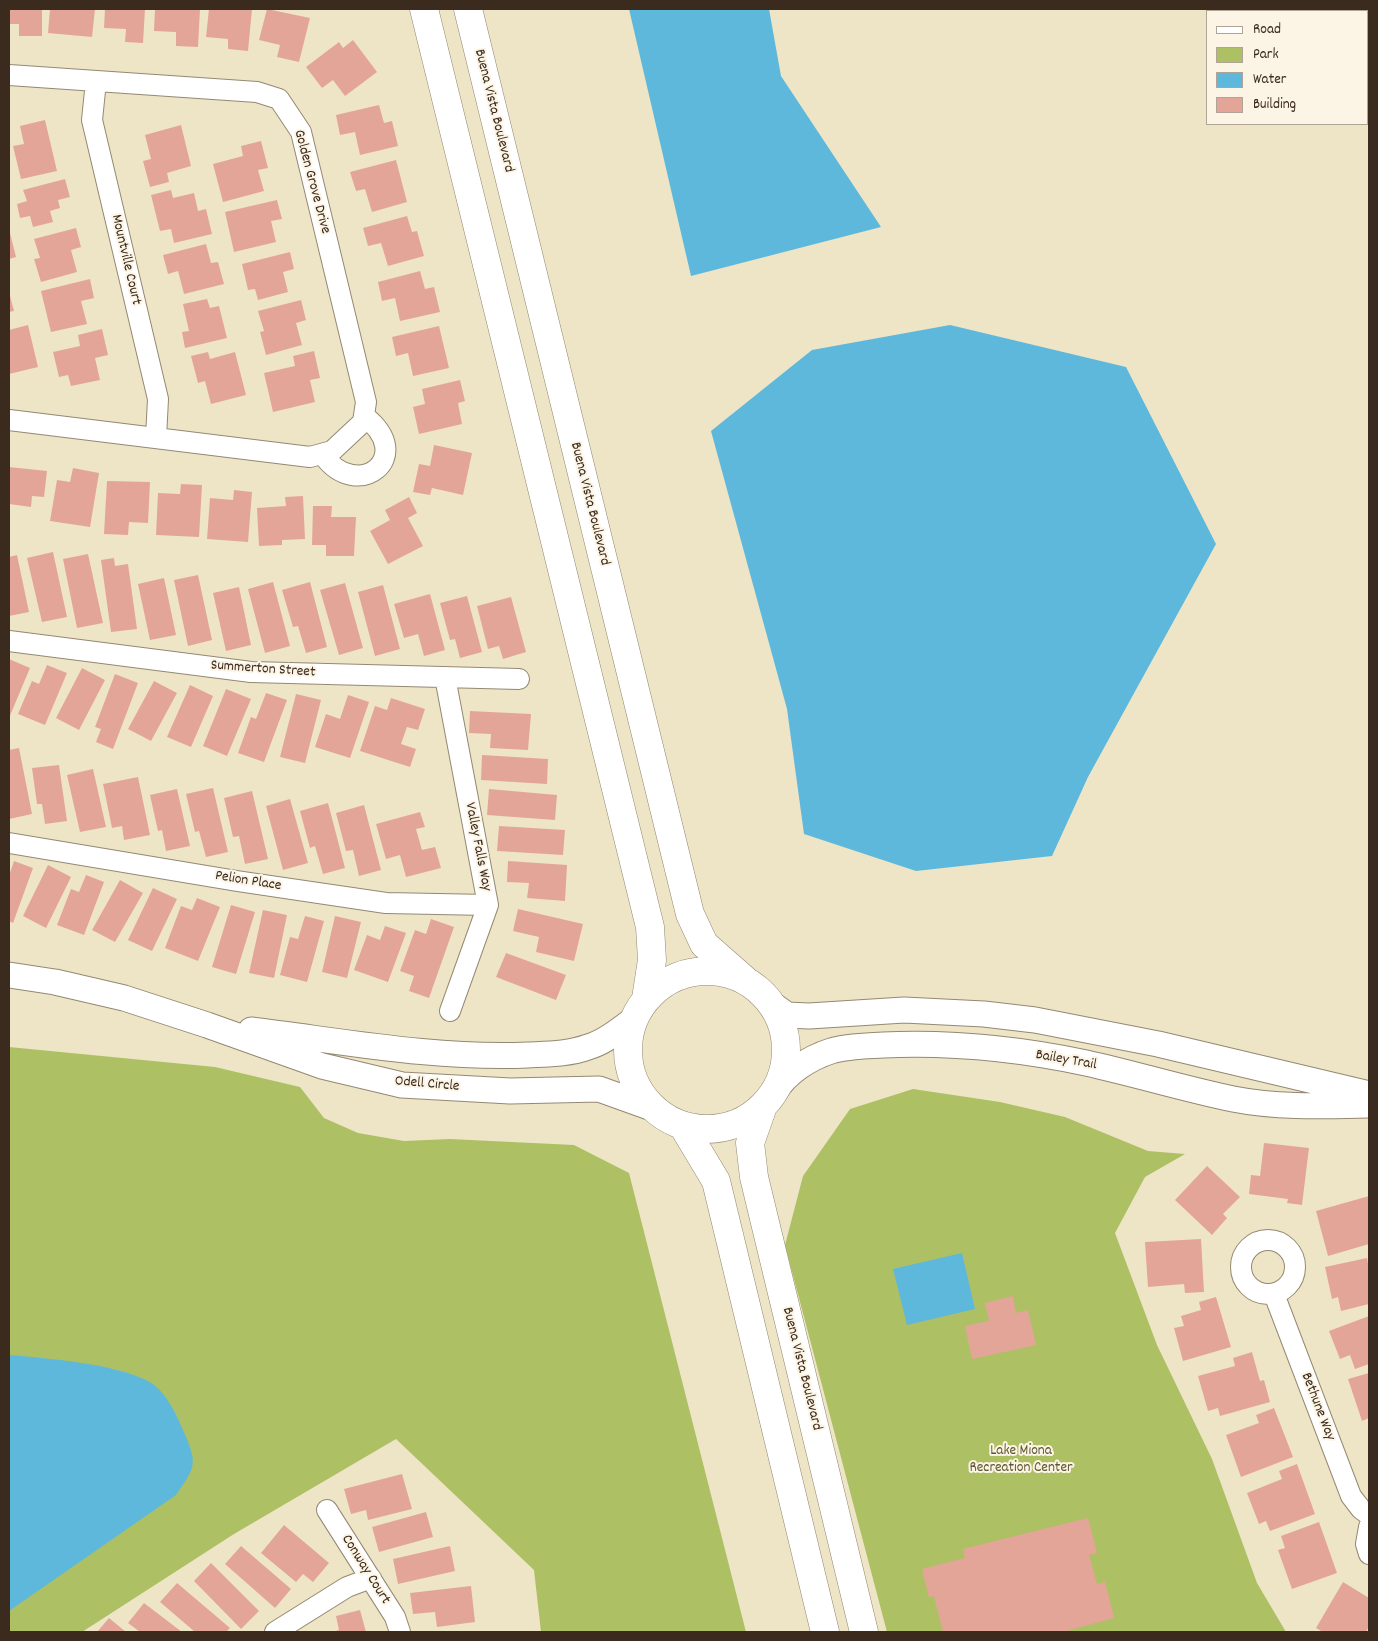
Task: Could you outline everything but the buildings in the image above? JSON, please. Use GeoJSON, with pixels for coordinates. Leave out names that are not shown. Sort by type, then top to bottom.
{"type":"FeatureCollection","features":[{"type":"Feature","properties":{"kind":"main road"},"geometry":{"type":"LineString","coordinates":[[424,9],[650,927],[652,960],[640,1009],[628,1043],[629,1066],[637,1089],[652,1108],[666,1118],[683,1126],[704,1129],[726,1127],[746,1119],[768,1099]]}},
{"type":"Feature","properties":{"kind":"main road","name":"Buena Vista Boulevard"},"geometry":{"type":"LineString","coordinates":[[468,9],[690,914],[704,944],[746,981],[761,991],[773,1005],[783,1026],[787,1049],[784,1072],[768,1099],[750,1143],[754,1177],[864,1632]]}},
{"type":"Feature","properties":{"kind":"main road","name":"Buena Vista Boulevard"},"geometry":{"type":"LineString","coordinates":[[640,1009],[667,982],[693,972],[720,972],[746,981]]}},
{"type":"Feature","properties":{"kind":"main road"},"geometry":{"type":"LineString","coordinates":[[683,1126],[716,1181],[825,1632]]}},
{"type":"Feature","properties":{"kind":"street","name":"Golden Grove Drive"},"geometry":{"type":"LineString","coordinates":[[9,75],[257,92],[279,99],[301,132],[366,402],[364,416]]}},
{"type":"Feature","properties":{"kind":"street","name":"Mountville Court"},"geometry":{"type":"LineString","coordinates":[[96,81],[92,120],[158,400],[156,438]]}},
{"type":"Feature","properties":{"kind":"street"},"geometry":{"type":"LineString","coordinates":[[9,420],[310,457],[332,451],[363,422],[364,416],[378,427],[385,439],[387,450],[379,467],[366,475],[355,476],[345,474],[330,464],[323,455]]}},
{"type":"Feature","properties":{"kind":"street","name":"Summerton Street"},"geometry":{"type":"LineString","coordinates":[[9,641],[251,672],[519,679]]}},
{"type":"Feature","properties":{"kind":"street","name":"Valley Falls Way"},"geometry":{"type":"LineString","coordinates":[[446,677],[488,905],[450,1011]]}},
{"type":"Feature","properties":{"kind":"street","name":"Pelion Place"},"geometry":{"type":"LineString","coordinates":[[9,843],[237,881],[386,903],[488,905]]}},
{"type":"Feature","properties":{"kind":"street","name":"Odell Circle"},"geometry":{"type":"LineString","coordinates":[[9,975],[55,982],[124,998],[322,1066],[402,1085],[510,1091],[599,1089],[652,1108]]}},
{"type":"Feature","properties":{"kind":"street"},"geometry":{"type":"LineString","coordinates":[[773,1005],[787,1015],[809,1016],[904,1010],[984,1014],[1035,1020],[1158,1044],[1369,1094]]}},
{"type":"Feature","properties":{"kind":"street","name":"Odell Circle"},"geometry":{"type":"LineString","coordinates":[[207,1025],[391,1048],[455,1054],[509,1056],[560,1053],[588,1047],[610,1036],[640,1009]]}},
{"type":"Feature","properties":{"kind":"street","name":"Bailey Trail"},"geometry":{"type":"LineString","coordinates":[[768,1099],[782,1080],[809,1061],[831,1051],[851,1047],[920,1044],[996,1049],[1086,1063],[1225,1097],[1267,1105],[1299,1107],[1369,1105]]}},
{"type":"Feature","properties":{"kind":"street","name":"Bethune Way"},"geometry":{"type":"LineString","coordinates":[[1274,1294],[1351,1496],[1361,1510],[1369,1514]]}},
{"type":"Feature","properties":{"kind":"street","name":"Conway Court"},"geometry":{"type":"LineString","coordinates":[[327,1510],[395,1617],[400,1632]]}},
{"type":"Feature","properties":{"kind":"street"},"geometry":{"type":"LineString","coordinates":[[1369,1527],[1366,1544],[1369,1554]]}},
{"type":"Feature","properties":{"kind":"street"},"geometry":{"type":"LineString","coordinates":[[275,1632],[347,1587],[371,1578]]}},
{"type":"Feature","properties":{"kind":"green space"},"geometry":{"type":"Polygon","coordinates":[[[9,1047],[215,1067],[300,1087],[324,1118],[358,1133],[404,1141],[450,1139],[574,1145],[629,1173],[746,1632],[541,1632],[534,1570],[396,1439],[234,1534],[82,1632],[9,1632],[9,1047]]]}},
{"type":"Feature","properties":{"kind":"green space","name":"Lake Miona Recreation Center"},"geometry":{"type":"Polygon","coordinates":[[[913,1089],[1000,1102],[1065,1117],[1148,1151],[1185,1154],[1145,1177],[1115,1233],[1157,1345],[1212,1459],[1257,1583],[1286,1632],[887,1632],[785,1245],[803,1176],[850,1109],[913,1089]]]}},
{"type":"Feature","properties":{"kind":"water"},"geometry":{"type":"Polygon","coordinates":[[[629,9],[769,9],[781,76],[881,227],[691,276],[629,9]]]}},
{"type":"Feature","properties":{"kind":"water"},"geometry":{"type":"Polygon","coordinates":[[[950,325],[1126,367],[1216,544],[1088,777],[1052,856],[916,871],[804,834],[787,709],[711,431],[812,350],[950,325]]]}},
{"type":"Feature","properties":{"kind":"water"},"geometry":{"type":"Polygon","coordinates":[[[962,1253],[975,1309],[907,1325],[893,1269],[962,1253]]]}},
{"type":"Feature","properties":{"kind":"water"},"geometry":{"type":"Polygon","coordinates":[[[9,1355],[99,1366],[118,1370],[148,1381],[160,1390],[173,1409],[188,1441],[193,1464],[188,1477],[176,1495],[9,1611],[9,1355]]]}}]}
